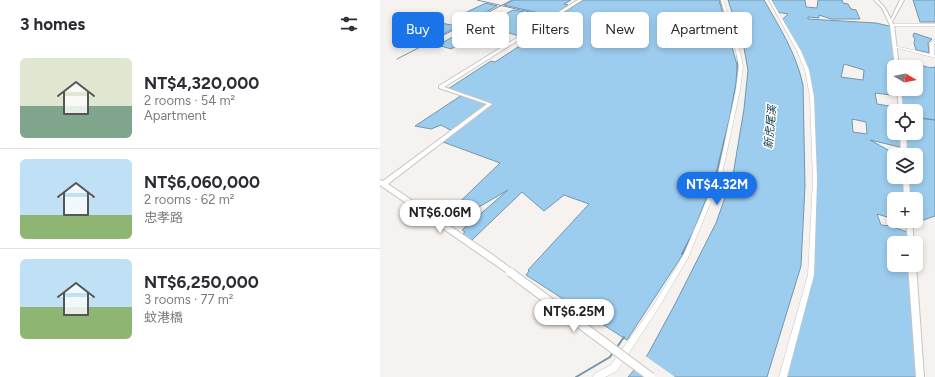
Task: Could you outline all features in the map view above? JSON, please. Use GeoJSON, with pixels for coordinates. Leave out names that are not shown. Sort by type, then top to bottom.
{"type":"FeatureCollection","features":[{"type":"Feature","properties":{"kind":"street"},"geometry":{"type":"LineString","coordinates":[[580,0],[441,86],[490,104],[382,183],[490,257],[651,377]]}},
{"type":"Feature","properties":{"kind":"street"},"geometry":{"type":"LineString","coordinates":[[598,377],[614,368],[660,299],[686,256],[720,174],[738,90],[741,66],[722,0]]}},
{"type":"Feature","properties":{"kind":"street"},"geometry":{"type":"LineString","coordinates":[[770,0],[799,51],[807,70],[812,97],[815,180],[811,275],[783,377]]}},
{"type":"Feature","properties":{"kind":"street"},"geometry":{"type":"LineString","coordinates":[[876,0],[892,23],[896,60]]}},
{"type":"Feature","properties":{"kind":"street"},"geometry":{"type":"LineString","coordinates":[[892,23],[902,0]]}},
{"type":"Feature","properties":{"kind":"street"},"geometry":{"type":"LineString","coordinates":[[892,23],[934,25]]}},
{"type":"Feature","properties":{"kind":"street"},"geometry":{"type":"LineString","coordinates":[[895,47],[934,56],[932,44],[935,41]]}},
{"type":"Feature","properties":{"kind":"street"},"geometry":{"type":"LineString","coordinates":[[912,272],[920,377]]}},
{"type":"Feature","properties":{"kind":"water"},"geometry":{"type":"Polygon","coordinates":[[[514,0],[571,0],[564,4],[568,5],[558,12],[535,12],[504,5],[514,0]]]}},
{"type":"Feature","properties":{"kind":"water"},"geometry":{"type":"Polygon","coordinates":[[[584,0],[719,0],[722,12],[657,12],[657,48],[732,48],[737,65],[736,83],[730,116],[716,173],[687,248],[627,340],[526,275],[529,271],[528,270],[589,204],[564,195],[544,211],[522,192],[472,240],[459,237],[465,232],[462,230],[508,190],[455,221],[445,216],[500,163],[443,142],[454,132],[441,125],[431,129],[415,126],[462,95],[448,89],[491,61],[495,62],[517,48],[583,48],[583,12],[564,12],[584,0]]]}},
{"type":"Feature","properties":{"kind":"water","name":"新虎尾溪"},"geometry":{"type":"Polygon","coordinates":[[[728,0],[764,0],[792,51],[800,73],[803,85],[805,186],[801,266],[767,377],[628,377],[648,354],[674,306],[716,223],[733,175],[744,109],[748,70],[744,48],[752,48],[752,12],[732,12],[728,0]]]}},
{"type":"Feature","properties":{"kind":"water"},"geometry":{"type":"Polygon","coordinates":[[[770,0],[805,0],[806,7],[817,8],[818,0],[842,0],[843,3],[848,4],[851,9],[856,10],[860,19],[831,19],[819,15],[819,18],[808,17],[808,19],[876,23],[893,27],[896,60],[887,60],[887,94],[875,93],[877,104],[887,106],[887,140],[923,140],[923,119],[935,120],[935,216],[923,220],[923,192],[887,192],[887,217],[877,214],[881,225],[887,226],[887,228],[896,228],[910,233],[910,236],[887,236],[887,272],[912,272],[920,377],[783,377],[812,270],[815,169],[812,111],[808,73],[782,20],[788,14],[777,12],[770,0]],[[844,64],[841,77],[863,80],[864,70],[844,64]],[[852,119],[853,132],[867,134],[866,122],[852,119]]]}},
{"type":"Feature","properties":{"kind":"water"},"geometry":{"type":"Polygon","coordinates":[[[913,0],[935,0],[935,22],[920,22],[913,0]]]}},
{"type":"Feature","properties":{"kind":"water"},"geometry":{"type":"Polygon","coordinates":[[[486,3],[497,6],[485,12],[467,12],[486,3]]]}},
{"type":"Feature","properties":{"kind":"water"},"geometry":{"type":"Polygon","coordinates":[[[513,10],[524,12],[517,12],[517,35],[509,33],[509,12],[513,10]]]}},
{"type":"Feature","properties":{"kind":"water"},"geometry":{"type":"Polygon","coordinates":[[[444,24],[451,25],[452,30],[444,34],[444,24]]]}},
{"type":"Feature","properties":{"kind":"water"},"geometry":{"type":"Polygon","coordinates":[[[914,33],[932,39],[928,43],[929,53],[916,50],[914,43],[915,39],[913,36],[914,33]]]}},
{"type":"Feature","properties":{"kind":"water"},"geometry":{"type":"Polygon","coordinates":[[[452,37],[453,48],[451,49],[444,47],[444,42],[452,37]]]}},
{"type":"Feature","properties":{"kind":"water"},"geometry":{"type":"Polygon","coordinates":[[[923,65],[935,67],[935,120],[923,118],[923,104],[900,104],[899,96],[923,96],[923,65]]]}},
{"type":"Feature","properties":{"kind":"pier"},"geometry":{"type":"Polygon","coordinates":[[[644,355],[675,377],[652,377],[636,365],[644,355]]]}},
{"type":"Feature","properties":{"kind":"waterway"},"geometry":{"type":"LineString","coordinates":[[477,0],[501,6]]}},
{"type":"Feature","properties":{"kind":"waterway"},"geometry":{"type":"LineString","coordinates":[[501,6],[512,0]]}},
{"type":"Feature","properties":{"kind":"waterway"},"geometry":{"type":"LineString","coordinates":[[720,0],[724,12]]}},
{"type":"Feature","properties":{"kind":"waterway"},"geometry":{"type":"LineString","coordinates":[[397,59],[501,6]]}},
{"type":"Feature","properties":{"kind":"waterway"},"geometry":{"type":"LineString","coordinates":[[501,6],[530,12]]}},
{"type":"Feature","properties":{"kind":"waterway"},"geometry":{"type":"LineString","coordinates":[[731,111],[738,73],[737,55]]}},
{"type":"Feature","properties":{"kind":"waterway"},"geometry":{"type":"LineString","coordinates":[[725,139],[727,130]]}},
{"type":"Feature","properties":{"kind":"waterway"},"geometry":{"type":"LineString","coordinates":[[710,192],[716,177],[725,138]]}},
{"type":"Feature","properties":{"kind":"waterway"},"geometry":{"type":"LineString","coordinates":[[688,242],[694,231]]}},
{"type":"Feature","properties":{"kind":"waterway"},"geometry":{"type":"LineString","coordinates":[[682,254],[689,241]]}},
{"type":"Feature","properties":{"kind":"waterway"},"geometry":{"type":"LineString","coordinates":[[617,347],[624,337]]}},
{"type":"Feature","properties":{"kind":"waterway"},"geometry":{"type":"LineString","coordinates":[[576,377],[610,357],[613,352]]}}]}
